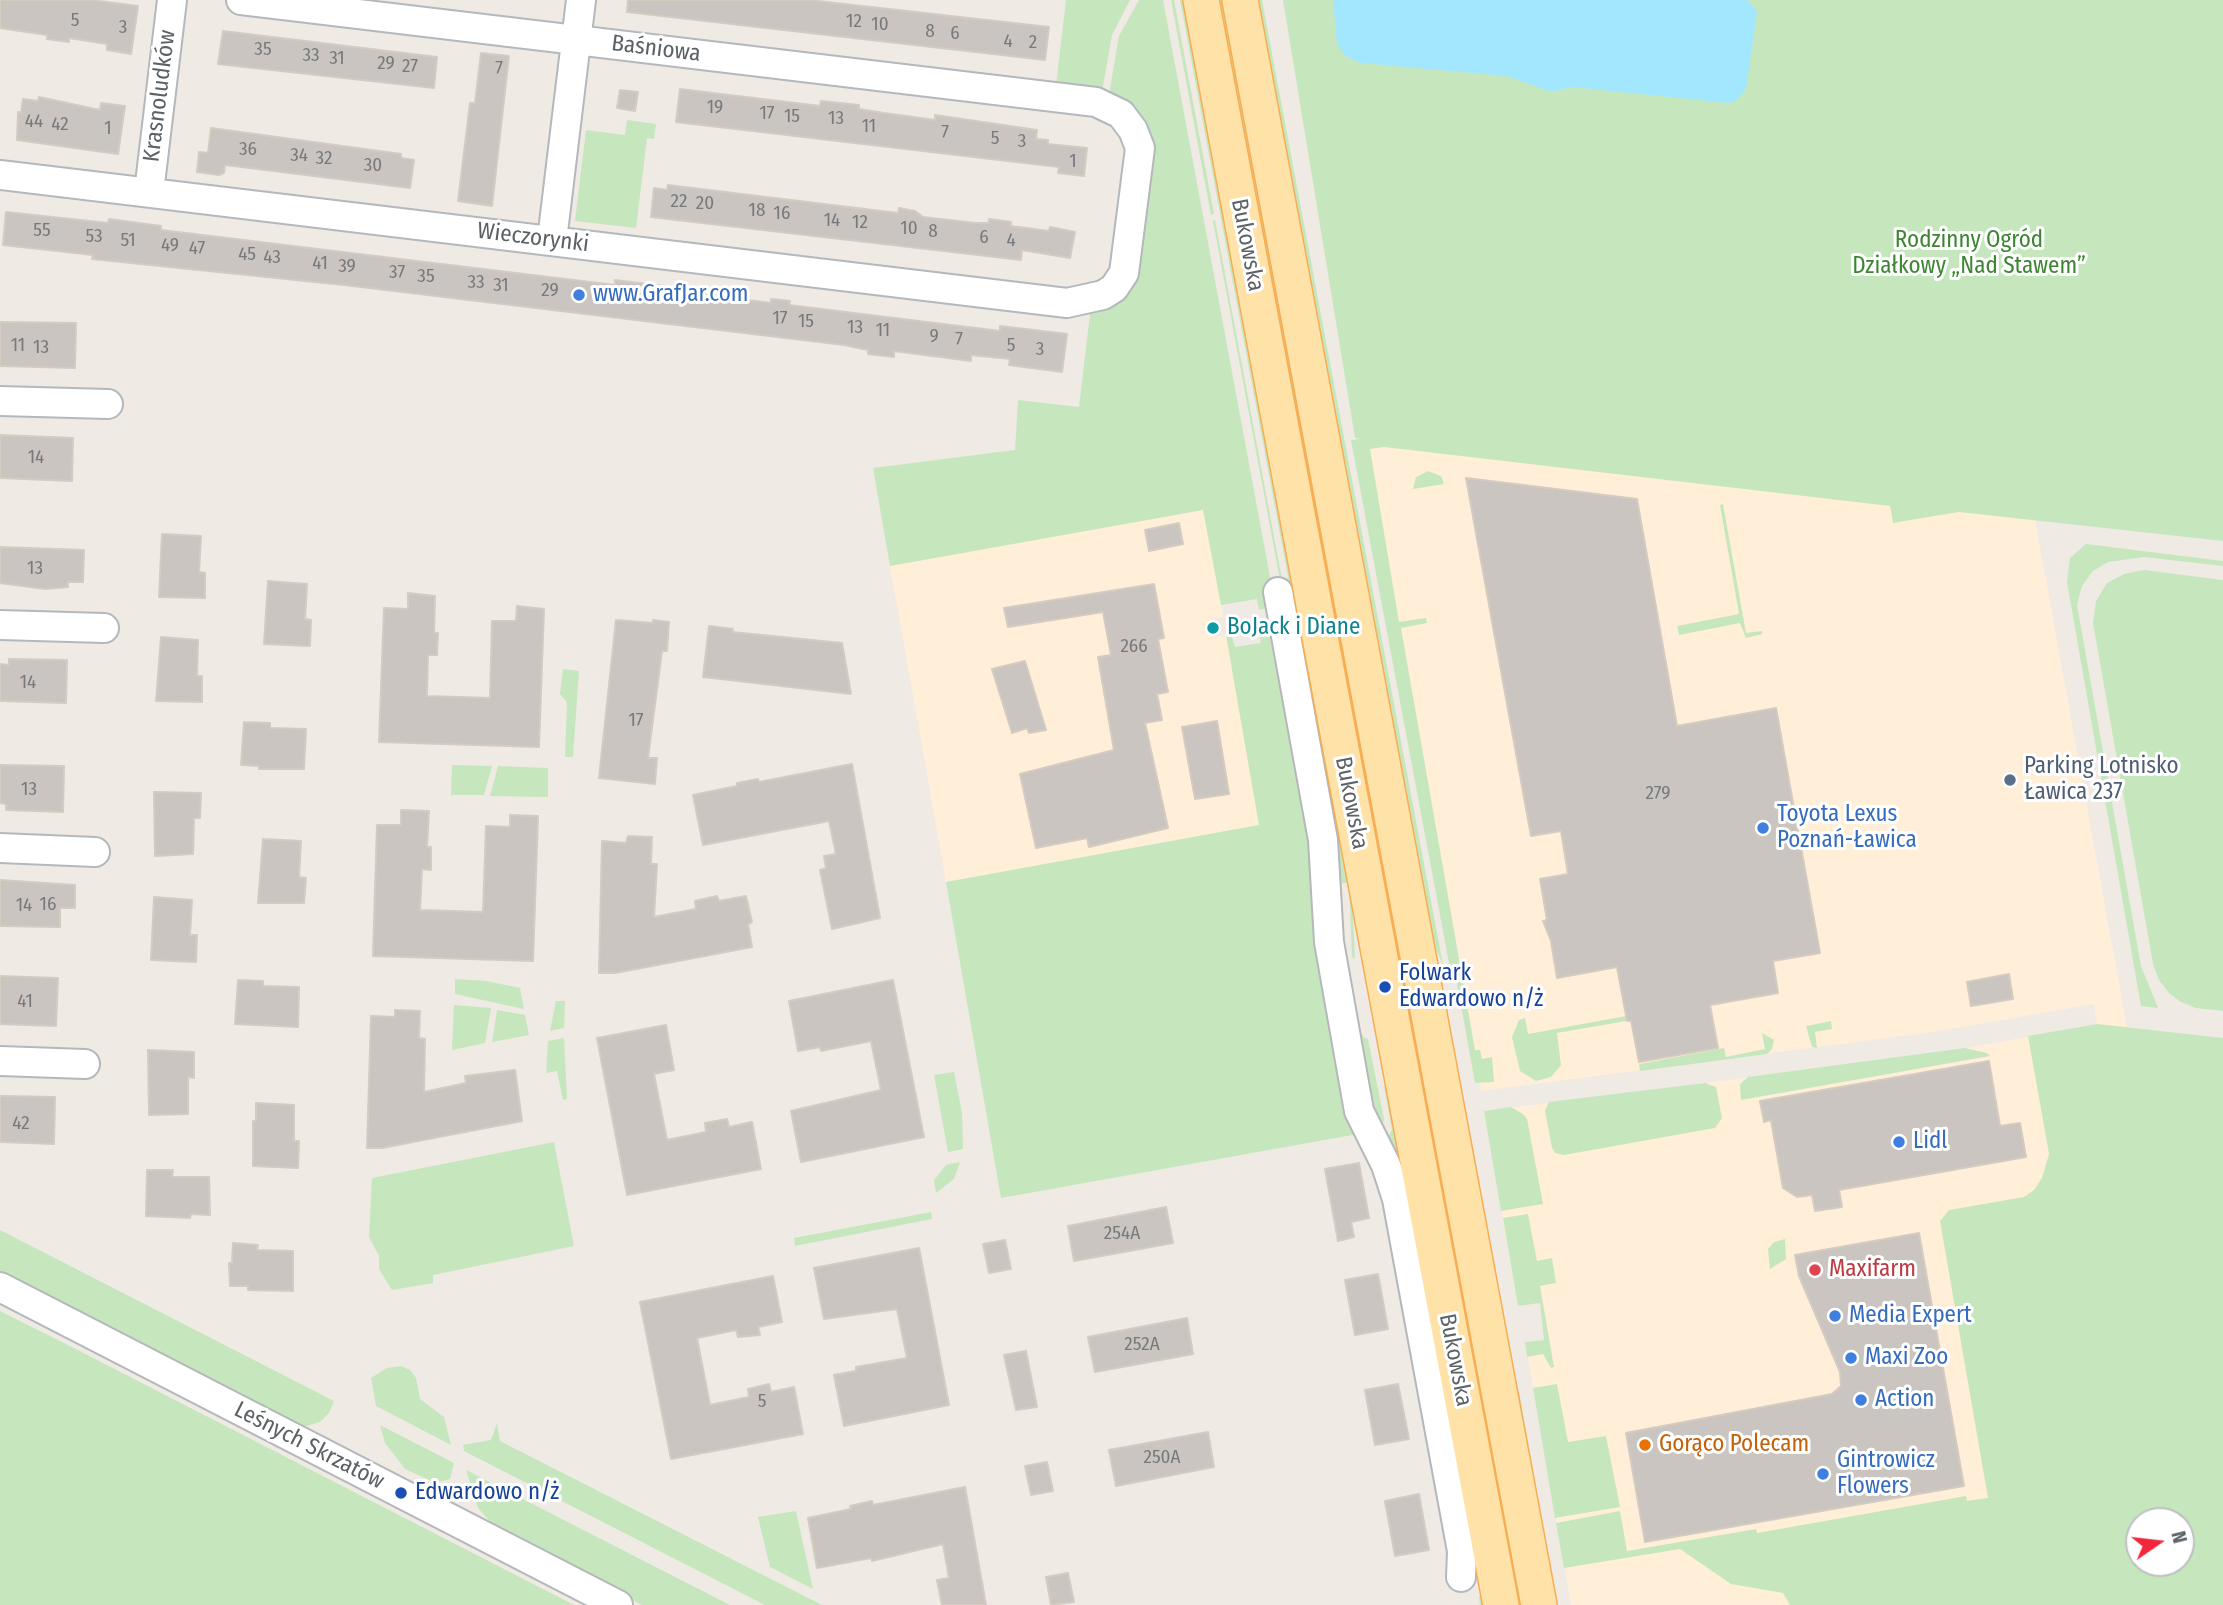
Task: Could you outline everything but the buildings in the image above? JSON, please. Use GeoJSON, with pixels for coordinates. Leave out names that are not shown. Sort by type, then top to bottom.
{"type":"FeatureCollection","features":[{"type":"Feature","properties":{"kind":"main road","name":"Bukowska"},"geometry":{"type":"LineString","coordinates":[[1201,0],[1501,1605]]}},
{"type":"Feature","properties":{"kind":"main road","name":"Bukowska"},"geometry":{"type":"LineString","coordinates":[[1240,0],[1539,1605]]}},
{"type":"Feature","properties":{"kind":"street","name":"Krasnoludków"},"geometry":{"type":"LineString","coordinates":[[149,192],[172,0]]}},
{"type":"Feature","properties":{"kind":"street","name":"Baśniowa"},"geometry":{"type":"LineString","coordinates":[[241,0],[1096,102],[1121,114],[1133,131],[1140,153],[1125,268],[1121,279],[1103,295],[1066,303]]}},
{"type":"Feature","properties":{"kind":"street"},"geometry":{"type":"LineString","coordinates":[[552,240],[581,0]]}},
{"type":"Feature","properties":{"kind":"street","name":"Wieczorynki"},"geometry":{"type":"LineString","coordinates":[[0,175],[1066,303]]}},
{"type":"Feature","properties":{"kind":"street"},"geometry":{"type":"LineString","coordinates":[[0,401],[108,404]]}},
{"type":"Feature","properties":{"kind":"street"},"geometry":{"type":"LineString","coordinates":[[1278,592],[1323,840],[1329,942],[1349,1058],[1359,1111],[1386,1165],[1397,1199],[1462,1551],[1461,1577]]}},
{"type":"Feature","properties":{"kind":"street"},"geometry":{"type":"LineString","coordinates":[[0,625],[104,628]]}},
{"type":"Feature","properties":{"kind":"street"},"geometry":{"type":"LineString","coordinates":[[0,848],[95,852]]}},
{"type":"Feature","properties":{"kind":"street"},"geometry":{"type":"LineString","coordinates":[[0,1061],[85,1064]]}},
{"type":"Feature","properties":{"kind":"street","name":"Leśnych Skrzatów"},"geometry":{"type":"LineString","coordinates":[[0,1287],[618,1605]]}},
{"type":"Feature","properties":{"kind":"shaded area"},"geometry":{"type":"Polygon","coordinates":[[[1366,440],[2035,519],[2127,1027],[2097,1025],[2029,1605],[1571,1605],[1525,1342],[1544,1340],[1540,1303],[1518,1306],[1484,1111],[1934,1054],[2097,1024],[2094,1004],[1933,1032],[1481,1091],[1366,440]]]}},
{"type":"Feature","properties":{"kind":"shaded area"},"geometry":{"type":"Polygon","coordinates":[[[1204,510],[1223,617],[1212,619],[1214,637],[1226,635],[1259,825],[946,882],[890,566],[1204,510]]]}},
{"type":"Feature","properties":{"kind":"green space"},"geometry":{"type":"Polygon","coordinates":[[[1066,0],[1130,0],[1112,35],[1102,92],[1056,85],[1066,0]]]}},
{"type":"Feature","properties":{"kind":"green space"},"geometry":{"type":"Polygon","coordinates":[[[1139,0],[1163,0],[1273,593],[1271,607],[1259,610],[1257,599],[1221,605],[1203,510],[890,566],[873,468],[1015,450],[1018,400],[1079,407],[1090,314],[1114,304],[1150,157],[1109,94],[1119,36],[1139,0]]]}},
{"type":"Feature","properties":{"kind":"green space"},"geometry":{"type":"Polygon","coordinates":[[[1171,0],[1174,0],[1214,214],[1211,215],[1171,0]]]}},
{"type":"Feature","properties":{"kind":"green space"},"geometry":{"type":"Polygon","coordinates":[[[1180,0],[1188,0],[1351,876],[1355,959],[1352,957],[1349,882],[1339,884],[1334,822],[1180,0]]]}},
{"type":"Feature","properties":{"kind":"green space"},"geometry":{"type":"Polygon","coordinates":[[[1215,0],[1226,0],[1425,1065],[1414,1068],[1215,0]]]}},
{"type":"Feature","properties":{"kind":"green space"},"geometry":{"type":"Polygon","coordinates":[[[1262,0],[1443,965],[1430,935],[1255,6],[1262,0]]]}},
{"type":"Feature","properties":{"kind":"green space","name":"Rodzinny Ogród Działkowy „Nad Stawem”"},"geometry":{"type":"Polygon","coordinates":[[[1283,0],[2223,0],[2223,541],[1959,512],[1893,523],[1890,506],[1384,447],[1370,449],[1399,622],[1426,618],[1427,623],[1401,628],[1475,1050],[1480,1050],[1482,1059],[1492,1057],[1494,1082],[1475,1083],[1455,972],[1449,963],[1351,440],[1360,439],[1355,438],[1283,0]]]}},
{"type":"Feature","properties":{"kind":"green space"},"geometry":{"type":"Polygon","coordinates":[[[627,120],[656,124],[654,139],[647,138],[636,228],[575,221],[586,130],[625,135],[627,120]]]}},
{"type":"Feature","properties":{"kind":"green space"},"geometry":{"type":"Polygon","coordinates":[[[1215,220],[1284,590],[1282,591],[1213,221],[1215,220]]]}},
{"type":"Feature","properties":{"kind":"green space"},"geometry":{"type":"Polygon","coordinates":[[[1428,471],[1441,476],[1444,484],[1413,489],[1416,477],[1428,471]]]}},
{"type":"Feature","properties":{"kind":"green space"},"geometry":{"type":"Polygon","coordinates":[[[1723,504],[1746,633],[1762,631],[1762,634],[1746,638],[1740,623],[1679,635],[1677,626],[1739,614],[1720,505],[1723,504]]]}},
{"type":"Feature","properties":{"kind":"green space"},"geometry":{"type":"Polygon","coordinates":[[[2086,544],[2223,561],[2223,566],[2144,557],[2108,562],[2093,571],[2082,586],[2077,605],[2141,966],[2158,1008],[2141,1006],[2067,582],[2070,558],[2086,544]]]}},
{"type":"Feature","properties":{"kind":"green space"},"geometry":{"type":"Polygon","coordinates":[[[2144,570],[2223,580],[2223,1011],[2196,1008],[2181,1002],[2169,993],[2159,980],[2153,964],[2093,623],[2096,601],[2107,583],[2124,574],[2144,570]]]}},
{"type":"Feature","properties":{"kind":"green space"},"geometry":{"type":"Polygon","coordinates":[[[1275,628],[1358,1134],[1001,1198],[946,882],[1259,825],[1226,635],[1231,634],[1235,647],[1261,643],[1259,631],[1275,628]]]}},
{"type":"Feature","properties":{"kind":"green space"},"geometry":{"type":"Polygon","coordinates":[[[563,669],[579,671],[573,757],[565,757],[567,702],[560,694],[563,669]]]}},
{"type":"Feature","properties":{"kind":"green space"},"geometry":{"type":"Polygon","coordinates":[[[452,765],[492,766],[484,795],[451,795],[452,765]]]}},
{"type":"Feature","properties":{"kind":"green space"},"geometry":{"type":"Polygon","coordinates":[[[498,766],[548,768],[548,797],[490,796],[498,766]]]}},
{"type":"Feature","properties":{"kind":"green space"},"geometry":{"type":"Polygon","coordinates":[[[455,979],[486,981],[520,988],[524,1009],[455,994],[455,979]]]}},
{"type":"Feature","properties":{"kind":"green space"},"geometry":{"type":"Polygon","coordinates":[[[556,1001],[565,1001],[564,1028],[550,1031],[556,1001]]]}},
{"type":"Feature","properties":{"kind":"green space"},"geometry":{"type":"Polygon","coordinates":[[[454,1005],[491,1008],[485,1043],[452,1050],[454,1005]]]}},
{"type":"Feature","properties":{"kind":"green space"},"geometry":{"type":"Polygon","coordinates":[[[497,1010],[525,1015],[529,1035],[492,1042],[497,1010]]]}},
{"type":"Feature","properties":{"kind":"green space"},"geometry":{"type":"Polygon","coordinates":[[[1626,1016],[1626,1021],[1557,1033],[1561,1065],[1551,1077],[1536,1081],[1520,1071],[1512,1037],[1519,1020],[1525,1018],[1528,1034],[1626,1016]]]}},
{"type":"Feature","properties":{"kind":"green space"},"geometry":{"type":"Polygon","coordinates":[[[1831,1021],[1832,1029],[1815,1032],[1817,1048],[1812,1047],[1806,1026],[1831,1021]]]}},
{"type":"Feature","properties":{"kind":"green space"},"geometry":{"type":"Polygon","coordinates":[[[2097,1024],[2223,1038],[2223,1605],[1790,1605],[1783,1593],[1731,1584],[1680,1549],[1564,1568],[1556,1523],[1620,1511],[1627,1551],[1756,1529],[1757,1533],[1966,1496],[1967,1501],[1988,1498],[1940,1221],[1949,1210],[2024,1197],[2034,1190],[2042,1178],[2049,1154],[2028,1036],[2097,1024]]]}},
{"type":"Feature","properties":{"kind":"green space"},"geometry":{"type":"Polygon","coordinates":[[[1361,1031],[1363,1037],[1368,1039],[1384,1119],[1382,1127],[1373,1109],[1361,1031]]]}},
{"type":"Feature","properties":{"kind":"green space"},"geometry":{"type":"Polygon","coordinates":[[[1762,1033],[1774,1040],[1772,1049],[1767,1054],[1640,1071],[1639,1064],[1724,1048],[1726,1057],[1765,1049],[1762,1033]]]}},
{"type":"Feature","properties":{"kind":"green space"},"geometry":{"type":"Polygon","coordinates":[[[564,1038],[567,1099],[563,1100],[557,1071],[546,1073],[548,1041],[564,1038]]]}},
{"type":"Feature","properties":{"kind":"green space"},"geometry":{"type":"Polygon","coordinates":[[[1965,1048],[1990,1056],[1741,1100],[1740,1084],[1748,1077],[1965,1048]]]}},
{"type":"Feature","properties":{"kind":"green space"},"geometry":{"type":"Polygon","coordinates":[[[954,1072],[962,1113],[963,1149],[948,1152],[934,1075],[954,1072]]]}},
{"type":"Feature","properties":{"kind":"green space"},"geometry":{"type":"Polygon","coordinates":[[[1427,1078],[1525,1605],[1516,1605],[1417,1080],[1427,1078]]]}},
{"type":"Feature","properties":{"kind":"green space"},"geometry":{"type":"Polygon","coordinates":[[[1705,1083],[1716,1087],[1722,1118],[1715,1128],[1564,1155],[1555,1153],[1552,1148],[1545,1111],[1549,1102],[1705,1083]]]}},
{"type":"Feature","properties":{"kind":"green space"},"geometry":{"type":"Polygon","coordinates":[[[1389,1085],[1485,1605],[1480,1605],[1479,1596],[1482,1596],[1401,1163],[1395,1164],[1387,1139],[1392,1130],[1384,1086],[1389,1085]]]}},
{"type":"Feature","properties":{"kind":"green space"},"geometry":{"type":"Polygon","coordinates":[[[1511,1107],[1527,1119],[1543,1204],[1501,1211],[1484,1111],[1511,1107]]]}},
{"type":"Feature","properties":{"kind":"green space"},"geometry":{"type":"Polygon","coordinates":[[[554,1142],[574,1246],[433,1275],[433,1283],[392,1290],[379,1269],[379,1256],[369,1237],[372,1178],[554,1142]]]}},
{"type":"Feature","properties":{"kind":"green space"},"geometry":{"type":"Polygon","coordinates":[[[960,1162],[954,1179],[936,1193],[934,1180],[946,1165],[960,1162]]]}},
{"type":"Feature","properties":{"kind":"green space"},"geometry":{"type":"Polygon","coordinates":[[[931,1212],[932,1219],[795,1246],[794,1238],[931,1212]]]}},
{"type":"Feature","properties":{"kind":"green space"},"geometry":{"type":"Polygon","coordinates":[[[1528,1214],[1537,1261],[1552,1258],[1556,1283],[1540,1286],[1554,1367],[1551,1368],[1543,1354],[1527,1357],[1525,1342],[1544,1340],[1540,1303],[1518,1306],[1503,1218],[1528,1214]]]}},
{"type":"Feature","properties":{"kind":"green space"},"geometry":{"type":"Polygon","coordinates":[[[0,1230],[334,1401],[329,1413],[320,1422],[303,1427],[0,1275],[0,1230]]]}},
{"type":"Feature","properties":{"kind":"green space"},"geometry":{"type":"Polygon","coordinates":[[[1785,1239],[1786,1259],[1770,1269],[1768,1249],[1774,1242],[1785,1239]]]}},
{"type":"Feature","properties":{"kind":"green space"},"geometry":{"type":"Polygon","coordinates":[[[0,1311],[66,1344],[574,1605],[0,1605],[0,1311]]]}},
{"type":"Feature","properties":{"kind":"green space"},"geometry":{"type":"Polygon","coordinates":[[[401,1366],[410,1370],[416,1378],[420,1399],[444,1417],[451,1445],[376,1406],[371,1378],[387,1368],[401,1366]]]}},
{"type":"Feature","properties":{"kind":"green space"},"geometry":{"type":"Polygon","coordinates":[[[1557,1384],[1568,1442],[1606,1436],[1620,1507],[1555,1518],[1533,1388],[1557,1384]]]}},
{"type":"Feature","properties":{"kind":"green space"},"geometry":{"type":"Polygon","coordinates":[[[1519,1391],[1557,1605],[1553,1605],[1516,1392],[1519,1391]]]}},
{"type":"Feature","properties":{"kind":"green space"},"geometry":{"type":"Polygon","coordinates":[[[497,1423],[500,1441],[822,1605],[765,1605],[464,1451],[463,1445],[491,1440],[497,1423]]]}},
{"type":"Feature","properties":{"kind":"green space"},"geometry":{"type":"Polygon","coordinates":[[[380,1425],[454,1463],[450,1479],[436,1483],[405,1469],[385,1443],[380,1425]]]}},
{"type":"Feature","properties":{"kind":"green space"},"geometry":{"type":"Polygon","coordinates":[[[466,1470],[730,1605],[642,1605],[510,1538],[478,1508],[466,1470]]]}},
{"type":"Feature","properties":{"kind":"green space"},"geometry":{"type":"Polygon","coordinates":[[[796,1511],[813,1589],[770,1567],[758,1517],[796,1511]]]}},
{"type":"Feature","properties":{"kind":"water"},"geometry":{"type":"Polygon","coordinates":[[[1333,0],[1747,0],[1757,11],[1746,89],[1736,101],[1728,103],[1572,87],[1552,92],[1507,76],[1361,63],[1345,56],[1337,44],[1333,0]]]}},
{"type":"Feature","properties":{"kind":"place","name":"www.GrafJar.com"},"geometry":{"type":"Point","coordinates":[579,295]}},
{"type":"Feature","properties":{"kind":"place","name":"BoJack i Diane"},"geometry":{"type":"Point","coordinates":[1213,628]}},
{"type":"Feature","properties":{"kind":"place","name":"Parking Lotnisko Ławica 237"},"geometry":{"type":"Point","coordinates":[2010,780]}},
{"type":"Feature","properties":{"kind":"place","name":"Toyota Lexus Poznań-Ławica"},"geometry":{"type":"Point","coordinates":[1763,828]}},
{"type":"Feature","properties":{"kind":"place","name":"Folwark Edwardowo n/ż"},"geometry":{"type":"Point","coordinates":[1385,987]}},
{"type":"Feature","properties":{"kind":"place","name":"Lidl"},"geometry":{"type":"Point","coordinates":[1899,1142]}},
{"type":"Feature","properties":{"kind":"place","name":"Maxifarm"},"geometry":{"type":"Point","coordinates":[1815,1270]}},
{"type":"Feature","properties":{"kind":"place","name":"Media Expert"},"geometry":{"type":"Point","coordinates":[1835,1316]}},
{"type":"Feature","properties":{"kind":"place","name":"Maxi Zoo"},"geometry":{"type":"Point","coordinates":[1851,1358]}},
{"type":"Feature","properties":{"kind":"place","name":"Action"},"geometry":{"type":"Point","coordinates":[1861,1400]}},
{"type":"Feature","properties":{"kind":"place","name":"Gorąco Polecam"},"geometry":{"type":"Point","coordinates":[1645,1445]}},
{"type":"Feature","properties":{"kind":"place","name":"Gintrowicz Flowers"},"geometry":{"type":"Point","coordinates":[1823,1474]}},
{"type":"Feature","properties":{"kind":"place","name":"Edwardowo n/ż"},"geometry":{"type":"Point","coordinates":[401,1493]}}]}
